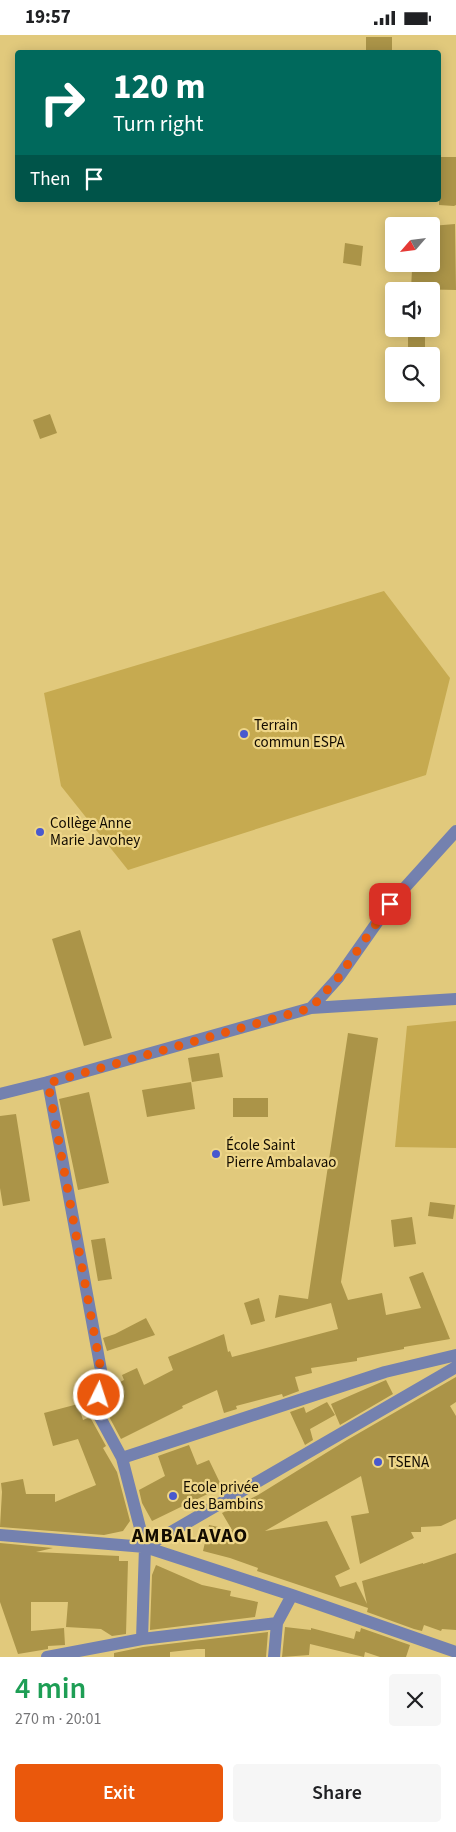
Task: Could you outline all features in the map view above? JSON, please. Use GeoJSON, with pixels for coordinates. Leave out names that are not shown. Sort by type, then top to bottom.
{"type":"FeatureCollection","features":[{"type":"Feature","properties":{"kind":"street"},"geometry":{"type":"LineString","coordinates":[[311,1008],[338,978],[390,904],[456,831]]}},
{"type":"Feature","properties":{"kind":"street"},"geometry":{"type":"LineString","coordinates":[[0,1094],[48,1083],[311,1008],[456,999]]}},
{"type":"Feature","properties":{"kind":"street"},"geometry":{"type":"LineString","coordinates":[[48,1083],[103,1381],[96,1409],[122,1458],[145,1547],[142,1639]]}},
{"type":"Feature","properties":{"kind":"street"},"geometry":{"type":"LineString","coordinates":[[122,1458],[385,1373],[456,1355]]}},
{"type":"Feature","properties":{"kind":"street"},"geometry":{"type":"LineString","coordinates":[[145,1547],[456,1367]]}},
{"type":"Feature","properties":{"kind":"street"},"geometry":{"type":"LineString","coordinates":[[0,1535],[145,1547],[292,1595],[456,1652]]}},
{"type":"Feature","properties":{"kind":"street"},"geometry":{"type":"LineString","coordinates":[[274,1657],[277,1623],[292,1595]]}},
{"type":"Feature","properties":{"kind":"street"},"geometry":{"type":"LineString","coordinates":[[47,1657],[142,1639],[277,1623]]}},
{"type":"Feature","properties":{"kind":"shaded area","name":"Terrain commun ESPA"},"geometry":{"type":"Polygon","coordinates":[[[384,591],[450,678],[426,775],[128,870],[61,786],[44,693],[384,591]]]}},
{"type":"Feature","properties":{"kind":"shaded area"},"geometry":{"type":"Polygon","coordinates":[[[456,1021],[456,1148],[395,1147],[407,1026],[456,1021]]]}},
{"type":"Feature","properties":{"kind":"building"},"geometry":{"type":"Polygon","coordinates":[[[366,37],[392,37],[392,50],[366,50],[366,37]]]}},
{"type":"Feature","properties":{"kind":"building"},"geometry":{"type":"Polygon","coordinates":[[[441,157],[456,157],[456,205],[439,205],[439,202],[441,202],[441,157]]]}},
{"type":"Feature","properties":{"kind":"building"},"geometry":{"type":"Polygon","coordinates":[[[455,224],[456,290],[440,290],[440,282],[411,282],[412,273],[440,273],[440,225],[455,224]]]}},
{"type":"Feature","properties":{"kind":"building"},"geometry":{"type":"Polygon","coordinates":[[[345,243],[363,246],[361,266],[343,263],[345,243]]]}},
{"type":"Feature","properties":{"kind":"building"},"geometry":{"type":"Polygon","coordinates":[[[408,337],[425,337],[425,347],[408,347],[408,337]]]}},
{"type":"Feature","properties":{"kind":"building"},"geometry":{"type":"Polygon","coordinates":[[[50,414],[57,433],[40,439],[33,420],[50,414]]]}},
{"type":"Feature","properties":{"kind":"building"},"geometry":{"type":"Polygon","coordinates":[[[80,930],[112,1038],[84,1046],[52,939],[80,930]]]}},
{"type":"Feature","properties":{"kind":"building"},"geometry":{"type":"Polygon","coordinates":[[[348,1033],[378,1038],[341,1282],[348,1300],[382,1293],[386,1315],[421,1308],[409,1277],[423,1272],[450,1339],[357,1358],[357,1361],[311,1368],[312,1373],[295,1377],[299,1391],[283,1397],[282,1394],[236,1406],[237,1409],[224,1413],[217,1390],[182,1406],[183,1408],[121,1439],[105,1409],[113,1405],[108,1396],[110,1387],[124,1380],[122,1375],[137,1368],[144,1385],[173,1370],[168,1357],[224,1334],[228,1352],[230,1351],[232,1357],[338,1329],[331,1303],[275,1318],[279,1295],[308,1299],[348,1033]]]}},
{"type":"Feature","properties":{"kind":"building"},"geometry":{"type":"Polygon","coordinates":[[[219,1053],[223,1077],[192,1082],[188,1058],[219,1053]]]}},
{"type":"Feature","properties":{"kind":"building"},"geometry":{"type":"Polygon","coordinates":[[[191,1082],[195,1109],[147,1117],[142,1090],[191,1082]]]}},
{"type":"Feature","properties":{"kind":"building"},"geometry":{"type":"Polygon","coordinates":[[[89,1092],[109,1183],[78,1190],[59,1099],[89,1092]]]}},
{"type":"Feature","properties":{"kind":"building"},"geometry":{"type":"Polygon","coordinates":[[[233,1098],[268,1098],[268,1117],[233,1117],[233,1098]]]}},
{"type":"Feature","properties":{"kind":"building"},"geometry":{"type":"Polygon","coordinates":[[[16,1114],[30,1201],[3,1206],[0,1188],[0,1116],[16,1114]]]}},
{"type":"Feature","properties":{"kind":"building"},"geometry":{"type":"Polygon","coordinates":[[[430,1202],[455,1205],[453,1219],[428,1216],[430,1202]]]}},
{"type":"Feature","properties":{"kind":"building"},"geometry":{"type":"Polygon","coordinates":[[[412,1217],[416,1244],[394,1247],[391,1220],[412,1217]]]}},
{"type":"Feature","properties":{"kind":"building"},"geometry":{"type":"Polygon","coordinates":[[[105,1238],[112,1279],[98,1281],[91,1240],[105,1238]]]}},
{"type":"Feature","properties":{"kind":"building"},"geometry":{"type":"Polygon","coordinates":[[[259,1298],[265,1321],[251,1325],[244,1303],[259,1298]]]}},
{"type":"Feature","properties":{"kind":"building"},"geometry":{"type":"Polygon","coordinates":[[[146,1318],[155,1335],[107,1351],[103,1338],[146,1318]]]}},
{"type":"Feature","properties":{"kind":"building","name":"TSENA"},"geometry":{"type":"Polygon","coordinates":[[[456,1377],[456,1402],[450,1406],[456,1416],[456,1519],[441,1526],[421,1527],[421,1532],[411,1532],[414,1538],[360,1564],[351,1516],[369,1513],[361,1476],[265,1531],[327,1521],[350,1569],[335,1576],[340,1587],[356,1582],[367,1604],[362,1581],[456,1553],[456,1630],[442,1629],[441,1631],[424,1625],[422,1631],[414,1629],[367,1612],[368,1608],[257,1571],[258,1568],[230,1558],[203,1551],[209,1525],[232,1530],[222,1513],[258,1495],[347,1440],[456,1377]]]}},
{"type":"Feature","properties":{"kind":"building"},"geometry":{"type":"Polygon","coordinates":[[[386,1380],[393,1394],[340,1425],[331,1404],[386,1380]]]}},
{"type":"Feature","properties":{"kind":"building"},"geometry":{"type":"Polygon","coordinates":[[[327,1402],[335,1415],[310,1429],[313,1440],[305,1445],[290,1412],[304,1407],[306,1413],[327,1402]]]}},
{"type":"Feature","properties":{"kind":"building"},"geometry":{"type":"Polygon","coordinates":[[[78,1404],[83,1420],[90,1417],[106,1446],[103,1448],[117,1472],[130,1521],[123,1531],[104,1535],[0,1527],[1,1483],[23,1479],[26,1494],[55,1494],[55,1502],[96,1485],[78,1439],[53,1446],[44,1413],[78,1404]]]}},
{"type":"Feature","properties":{"kind":"building"},"geometry":{"type":"Polygon","coordinates":[[[189,1445],[197,1465],[209,1460],[222,1487],[152,1521],[142,1503],[139,1490],[165,1476],[158,1456],[189,1445]]]}},
{"type":"Feature","properties":{"kind":"building"},"geometry":{"type":"Polygon","coordinates":[[[0,1543],[53,1548],[36,1552],[119,1556],[119,1561],[128,1561],[126,1634],[112,1636],[101,1629],[66,1627],[68,1602],[31,1602],[31,1631],[64,1628],[65,1645],[48,1646],[48,1649],[18,1654],[0,1602],[0,1543]]]}},
{"type":"Feature","properties":{"kind":"building"},"geometry":{"type":"Polygon","coordinates":[[[156,1565],[202,1585],[231,1591],[230,1596],[258,1602],[255,1617],[150,1630],[152,1575],[156,1565]]]}},
{"type":"Feature","properties":{"kind":"building"},"geometry":{"type":"Polygon","coordinates":[[[285,1627],[311,1630],[311,1628],[354,1639],[356,1631],[360,1632],[361,1628],[410,1645],[406,1657],[380,1657],[365,1652],[364,1657],[310,1644],[309,1655],[282,1657],[285,1627]]]}},
{"type":"Feature","properties":{"kind":"building"},"geometry":{"type":"Polygon","coordinates":[[[268,1632],[266,1657],[205,1657],[205,1649],[197,1649],[170,1652],[170,1657],[114,1657],[114,1653],[143,1647],[268,1632]]]}},
{"type":"Feature","properties":{"kind":"place","name":"Terrain commun ESPA"},"geometry":{"type":"Point","coordinates":[244,734]}},
{"type":"Feature","properties":{"kind":"place","name":"Collège Anne Marie Javohey"},"geometry":{"type":"Point","coordinates":[40,832]}},
{"type":"Feature","properties":{"kind":"place","name":"École Saint Pierre Ambalavao"},"geometry":{"type":"Point","coordinates":[216,1154]}},
{"type":"Feature","properties":{"kind":"place","name":"TSENA"},"geometry":{"type":"Point","coordinates":[378,1462]}},
{"type":"Feature","properties":{"kind":"place","name":"Ecole privée des Bambins"},"geometry":{"type":"Point","coordinates":[173,1496]}},
{"type":"Feature","properties":{"kind":"district","name":"AMBALAVAO"},"geometry":{"type":"Point","coordinates":[190,1536]}},
{"type":"Feature","properties":{"kind":"route"},"geometry":{"type":"LineString","coordinates":[[99,1395],[103,1381],[48,1083],[311,1008],[338,978],[390,904]]}}]}
